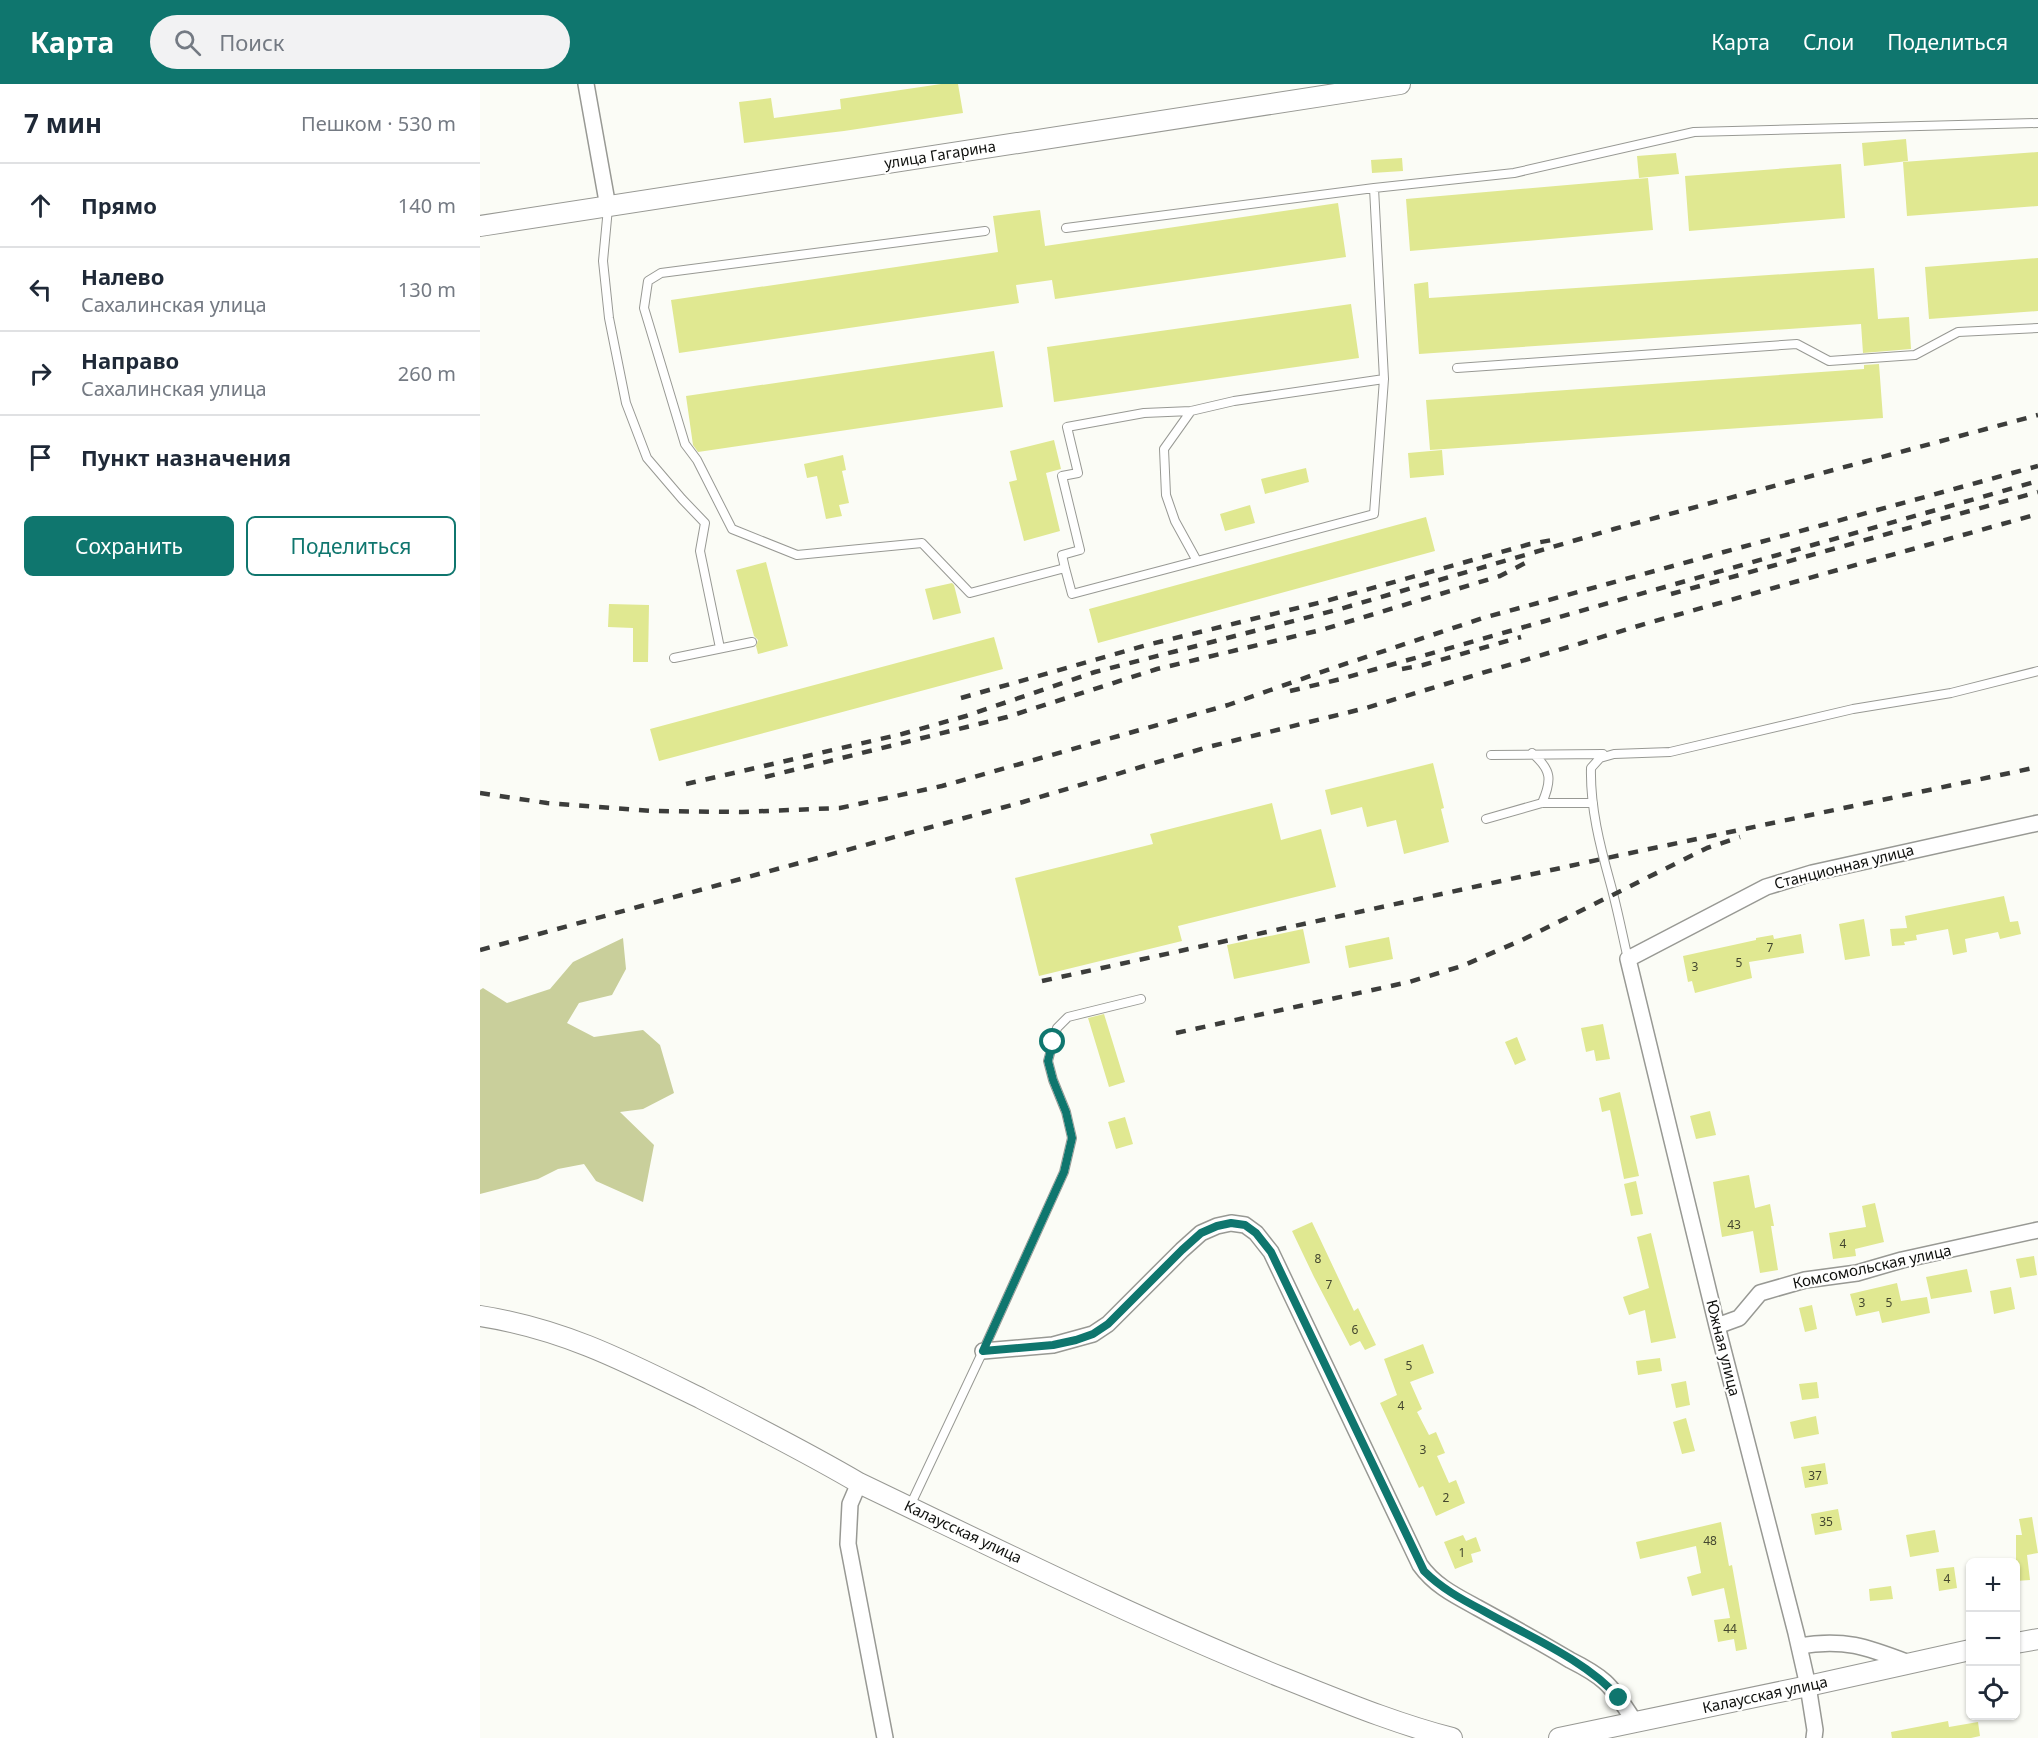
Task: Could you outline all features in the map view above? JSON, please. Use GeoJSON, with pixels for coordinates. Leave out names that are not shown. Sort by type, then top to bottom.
{"type":"FeatureCollection","features":[{"type":"Feature","properties":{"kind":"street"},"geometry":{"type":"LineString","coordinates":[[586,84],[608,207]]}},
{"type":"Feature","properties":{"kind":"street","name":"улица Гагарина"},"geometry":{"type":"LineString","coordinates":[[480,226],[1400,84]]}},
{"type":"Feature","properties":{"kind":"street","name":"Станционная улица"},"geometry":{"type":"LineString","coordinates":[[1628,959],[1766,887],[1812,873],[2038,823]]}},
{"type":"Feature","properties":{"kind":"street","name":"Южная улица"},"geometry":{"type":"LineString","coordinates":[[1628,959],[1717,1326],[1799,1646],[1808,1686],[1815,1730],[1814,1738]]}},
{"type":"Feature","properties":{"kind":"street"},"geometry":{"type":"LineString","coordinates":[[983,1351],[1053,1345],[1093,1334],[1108,1324],[1201,1233],[1231,1223],[1245,1225],[1256,1233],[1271,1252],[1424,1571],[1454,1596],[1596,1675],[1619,1698],[1635,1722]]}},
{"type":"Feature","properties":{"kind":"street","name":"Комсомольская улица"},"geometry":{"type":"LineString","coordinates":[[1717,1326],[1739,1318],[1760,1293],[1805,1280],[1857,1273],[1902,1260],[2038,1230]]}},
{"type":"Feature","properties":{"kind":"street","name":"Калаусская улица"},"geometry":{"type":"LineString","coordinates":[[480,1316],[544,1329],[585,1343],[626,1361],[807,1453],[859,1483],[1204,1646],[1370,1713],[1412,1728],[1452,1738]]}},
{"type":"Feature","properties":{"kind":"street"},"geometry":{"type":"LineString","coordinates":[[859,1483],[850,1504],[848,1544],[885,1738]]}},
{"type":"Feature","properties":{"kind":"street"},"geometry":{"type":"LineString","coordinates":[[2020,1642],[2038,1639]]}},
{"type":"Feature","properties":{"kind":"street"},"geometry":{"type":"LineString","coordinates":[[1799,1646],[1821,1642],[1848,1643],[1909,1663]]}},
{"type":"Feature","properties":{"kind":"street","name":"Калаусская улица"},"geometry":{"type":"LineString","coordinates":[[1559,1738],[1966,1651]]}},
{"type":"Feature","properties":{"kind":"lane"},"geometry":{"type":"LineString","coordinates":[[1066,228],[1374,188],[1514,173],[1694,132],[2038,123]]}},
{"type":"Feature","properties":{"kind":"lane"},"geometry":{"type":"LineString","coordinates":[[1374,188],[1384,379],[1374,514],[1072,594],[1062,555],[1080,550],[1062,476],[1078,473],[1067,427],[1144,413],[1191,411],[1234,401],[1384,379]]}},
{"type":"Feature","properties":{"kind":"lane"},"geometry":{"type":"LineString","coordinates":[[608,207],[603,261],[609,318],[626,403],[647,458],[682,500],[705,523],[700,550],[720,648]]}},
{"type":"Feature","properties":{"kind":"lane"},"geometry":{"type":"LineString","coordinates":[[985,231],[661,273],[648,281],[644,308],[685,444],[697,460],[732,529],[797,555],[922,543],[970,593],[1065,568]]}},
{"type":"Feature","properties":{"kind":"lane"},"geometry":{"type":"LineString","coordinates":[[1457,368],[1797,344],[1829,361],[1915,355],[1958,332],[2038,328]]}},
{"type":"Feature","properties":{"kind":"lane"},"geometry":{"type":"LineString","coordinates":[[1191,411],[1164,449],[1166,495],[1175,521],[1197,561]]}},
{"type":"Feature","properties":{"kind":"lane"},"geometry":{"type":"LineString","coordinates":[[674,658],[752,642]]}},
{"type":"Feature","properties":{"kind":"lane"},"geometry":{"type":"LineString","coordinates":[[1491,755],[1670,752],[1853,709],[1951,693],[2038,671]]}},
{"type":"Feature","properties":{"kind":"lane"},"geometry":{"type":"LineString","coordinates":[[1532,753],[1544,763],[1549,775],[1542,803]]}},
{"type":"Feature","properties":{"kind":"lane"},"geometry":{"type":"LineString","coordinates":[[1614,754],[1600,758],[1591,768],[1593,803],[1602,859],[1628,959]]}},
{"type":"Feature","properties":{"kind":"lane"},"geometry":{"type":"LineString","coordinates":[[1486,819],[1542,803],[1593,803]]}},
{"type":"Feature","properties":{"kind":"lane"},"geometry":{"type":"LineString","coordinates":[[909,1507],[1064,1172],[1072,1138],[1066,1112],[1048,1061],[1058,1028],[1068,1017],[1142,999]]}},
{"type":"Feature","properties":{"kind":"green space"},"geometry":{"type":"Polygon","coordinates":[[[623,938],[626,969],[612,995],[579,1003],[567,1023],[594,1037],[643,1030],[660,1045],[674,1093],[643,1109],[620,1112],[654,1145],[643,1202],[596,1181],[584,1164],[558,1169],[538,1179],[480,1194],[480,990],[483,988],[507,1003],[550,989],[573,962],[623,938]]]}},
{"type":"Feature","properties":{"kind":"building"},"geometry":{"type":"Polygon","coordinates":[[[941,84],[958,84],[963,113],[744,143],[739,102],[771,98],[774,118],[841,109],[840,99],[941,84]]]}},
{"type":"Feature","properties":{"kind":"building"},"geometry":{"type":"Polygon","coordinates":[[[1906,139],[1908,161],[1864,166],[1862,143],[1906,139]]]}},
{"type":"Feature","properties":{"kind":"building"},"geometry":{"type":"Polygon","coordinates":[[[2038,152],[2038,206],[1907,216],[1903,162],[2038,152]]]}},
{"type":"Feature","properties":{"kind":"building"},"geometry":{"type":"Polygon","coordinates":[[[1676,153],[1679,174],[1639,178],[1637,156],[1676,153]]]}},
{"type":"Feature","properties":{"kind":"building"},"geometry":{"type":"Polygon","coordinates":[[[1402,158],[1403,171],[1372,173],[1371,160],[1402,158]]]}},
{"type":"Feature","properties":{"kind":"building"},"geometry":{"type":"Polygon","coordinates":[[[1841,164],[1845,218],[1689,231],[1685,176],[1841,164]]]}},
{"type":"Feature","properties":{"kind":"building"},"geometry":{"type":"Polygon","coordinates":[[[1648,178],[1653,230],[1410,251],[1406,199],[1648,178]]]}},
{"type":"Feature","properties":{"kind":"building"},"geometry":{"type":"Polygon","coordinates":[[[1338,203],[1346,257],[1055,299],[1052,280],[1016,285],[1019,303],[679,353],[671,300],[998,252],[993,216],[1040,210],[1045,246],[1338,203]]]}},
{"type":"Feature","properties":{"kind":"building"},"geometry":{"type":"Polygon","coordinates":[[[2038,258],[2038,311],[1929,319],[1925,267],[2038,258]]]}},
{"type":"Feature","properties":{"kind":"building"},"geometry":{"type":"Polygon","coordinates":[[[1874,268],[1878,319],[1909,317],[1911,349],[1863,353],[1861,324],[1419,354],[1414,284],[1428,282],[1429,298],[1874,268]]]}},
{"type":"Feature","properties":{"kind":"building"},"geometry":{"type":"Polygon","coordinates":[[[1351,304],[1359,358],[1054,402],[1047,347],[1351,304]]]}},
{"type":"Feature","properties":{"kind":"building"},"geometry":{"type":"Polygon","coordinates":[[[994,351],[1003,407],[698,452],[693,445],[686,396],[994,351]]]}},
{"type":"Feature","properties":{"kind":"building"},"geometry":{"type":"Polygon","coordinates":[[[1879,364],[1883,418],[1430,450],[1426,400],[1864,369],[1864,365],[1879,364]]]}},
{"type":"Feature","properties":{"kind":"building"},"geometry":{"type":"Polygon","coordinates":[[[1054,440],[1061,469],[1046,473],[1060,531],[1024,541],[1009,482],[1017,480],[1010,451],[1054,440]]]}},
{"type":"Feature","properties":{"kind":"building"},"geometry":{"type":"Polygon","coordinates":[[[1442,450],[1444,475],[1410,478],[1408,453],[1442,450]]]}},
{"type":"Feature","properties":{"kind":"building"},"geometry":{"type":"Polygon","coordinates":[[[843,455],[846,470],[842,471],[849,503],[839,505],[842,516],[826,519],[817,476],[807,478],[804,464],[843,455]]]}},
{"type":"Feature","properties":{"kind":"building"},"geometry":{"type":"Polygon","coordinates":[[[1306,468],[1309,482],[1265,494],[1261,479],[1306,468]]]}},
{"type":"Feature","properties":{"kind":"building"},"geometry":{"type":"Polygon","coordinates":[[[1250,505],[1255,523],[1225,531],[1220,514],[1250,505]]]}},
{"type":"Feature","properties":{"kind":"building"},"geometry":{"type":"Polygon","coordinates":[[[1426,517],[1435,551],[1098,643],[1089,609],[1426,517]]]}},
{"type":"Feature","properties":{"kind":"building"},"geometry":{"type":"Polygon","coordinates":[[[766,562],[788,646],[758,654],[756,646],[758,640],[754,636],[736,570],[766,562]]]}},
{"type":"Feature","properties":{"kind":"building"},"geometry":{"type":"Polygon","coordinates":[[[952,583],[961,613],[933,620],[925,589],[952,583]]]}},
{"type":"Feature","properties":{"kind":"building"},"geometry":{"type":"Polygon","coordinates":[[[609,604],[649,605],[648,662],[633,662],[633,628],[608,627],[609,604]]]}},
{"type":"Feature","properties":{"kind":"building"},"geometry":{"type":"Polygon","coordinates":[[[994,637],[1003,669],[659,761],[650,729],[994,637]]]}},
{"type":"Feature","properties":{"kind":"building"},"geometry":{"type":"Polygon","coordinates":[[[1433,763],[1444,808],[1441,809],[1449,842],[1404,854],[1396,820],[1367,827],[1362,807],[1331,815],[1325,790],[1433,763]]]}},
{"type":"Feature","properties":{"kind":"building"},"geometry":{"type":"Polygon","coordinates":[[[1272,803],[1281,840],[1321,829],[1336,887],[1178,926],[1182,941],[1039,976],[1015,878],[1153,844],[1150,834],[1272,803]]]}},
{"type":"Feature","properties":{"kind":"building"},"geometry":{"type":"Polygon","coordinates":[[[2004,896],[2010,922],[2018,921],[2021,934],[2000,939],[1998,932],[1965,939],[1967,952],[1953,955],[1948,929],[1916,935],[1917,940],[1904,942],[1905,945],[1892,946],[1890,929],[1907,928],[1905,916],[2004,896]]]}},
{"type":"Feature","properties":{"kind":"building"},"geometry":{"type":"Polygon","coordinates":[[[1864,919],[1870,956],[1845,960],[1839,924],[1864,919]]]}},
{"type":"Feature","properties":{"kind":"building"},"geometry":{"type":"Polygon","coordinates":[[[1303,929],[1310,963],[1234,979],[1227,945],[1303,929]]]}},
{"type":"Feature","properties":{"kind":"building"},"geometry":{"type":"Polygon","coordinates":[[[1801,934],[1804,953],[1749,962],[1752,978],[1695,993],[1692,981],[1688,982],[1683,956],[1756,940],[1756,938],[1773,935],[1774,939],[1801,934]]]}},
{"type":"Feature","properties":{"kind":"building"},"geometry":{"type":"Polygon","coordinates":[[[1389,937],[1393,959],[1349,968],[1345,946],[1389,937]]]}},
{"type":"Feature","properties":{"kind":"building"},"geometry":{"type":"Polygon","coordinates":[[[1104,1014],[1125,1082],[1109,1087],[1088,1018],[1104,1014]]]}},
{"type":"Feature","properties":{"kind":"building"},"geometry":{"type":"Polygon","coordinates":[[[1603,1024],[1610,1059],[1596,1061],[1594,1050],[1586,1052],[1581,1028],[1603,1024]]]}},
{"type":"Feature","properties":{"kind":"building"},"geometry":{"type":"Polygon","coordinates":[[[1517,1037],[1526,1060],[1515,1065],[1505,1042],[1517,1037]]]}},
{"type":"Feature","properties":{"kind":"building"},"geometry":{"type":"Polygon","coordinates":[[[1620,1092],[1639,1176],[1624,1179],[1610,1110],[1602,1112],[1599,1098],[1620,1092]]]}},
{"type":"Feature","properties":{"kind":"building"},"geometry":{"type":"Polygon","coordinates":[[[1710,1111],[1716,1135],[1696,1139],[1690,1116],[1710,1111]]]}},
{"type":"Feature","properties":{"kind":"building"},"geometry":{"type":"Polygon","coordinates":[[[1125,1117],[1133,1144],[1116,1149],[1108,1122],[1125,1117]]]}},
{"type":"Feature","properties":{"kind":"building"},"geometry":{"type":"Polygon","coordinates":[[[1749,1175],[1755,1208],[1770,1204],[1778,1270],[1760,1273],[1753,1231],[1722,1237],[1713,1182],[1749,1175]]]}},
{"type":"Feature","properties":{"kind":"building"},"geometry":{"type":"Polygon","coordinates":[[[1636,1181],[1643,1214],[1631,1216],[1624,1184],[1636,1181]]]}},
{"type":"Feature","properties":{"kind":"building"},"geometry":{"type":"Polygon","coordinates":[[[1875,1203],[1884,1242],[1855,1249],[1856,1256],[1833,1259],[1829,1233],[1866,1227],[1862,1206],[1875,1203]]]}},
{"type":"Feature","properties":{"kind":"building"},"geometry":{"type":"Polygon","coordinates":[[[1312,1222],[1354,1311],[1358,1308],[1376,1345],[1365,1350],[1360,1341],[1350,1346],[1314,1277],[1292,1231],[1312,1222]]]}},
{"type":"Feature","properties":{"kind":"building"},"geometry":{"type":"Polygon","coordinates":[[[1651,1233],[1676,1338],[1651,1343],[1645,1310],[1629,1315],[1623,1297],[1649,1288],[1637,1237],[1651,1233]]]}},
{"type":"Feature","properties":{"kind":"building"},"geometry":{"type":"Polygon","coordinates":[[[2034,1256],[2037,1275],[2020,1278],[2016,1259],[2034,1256]]]}},
{"type":"Feature","properties":{"kind":"building"},"geometry":{"type":"Polygon","coordinates":[[[1967,1269],[1972,1292],[1931,1299],[1926,1277],[1967,1269]]]}},
{"type":"Feature","properties":{"kind":"building"},"geometry":{"type":"Polygon","coordinates":[[[1897,1283],[1901,1301],[1927,1297],[1930,1313],[1882,1323],[1879,1311],[1856,1316],[1850,1294],[1897,1283]]]}},
{"type":"Feature","properties":{"kind":"building"},"geometry":{"type":"Polygon","coordinates":[[[2011,1287],[2015,1309],[1994,1314],[1990,1291],[2011,1287]]]}},
{"type":"Feature","properties":{"kind":"building"},"geometry":{"type":"Polygon","coordinates":[[[1812,1305],[1817,1329],[1805,1332],[1799,1308],[1812,1305]]]}},
{"type":"Feature","properties":{"kind":"building"},"geometry":{"type":"Polygon","coordinates":[[[1423,1344],[1434,1373],[1410,1382],[1422,1409],[1417,1412],[1429,1435],[1436,1432],[1445,1453],[1437,1456],[1449,1483],[1456,1480],[1465,1503],[1436,1516],[1423,1486],[1419,1488],[1380,1403],[1397,1395],[1384,1359],[1423,1344]]]}},
{"type":"Feature","properties":{"kind":"building"},"geometry":{"type":"Polygon","coordinates":[[[1660,1358],[1662,1371],[1638,1375],[1636,1361],[1660,1358]]]}},
{"type":"Feature","properties":{"kind":"building"},"geometry":{"type":"Polygon","coordinates":[[[1686,1381],[1690,1405],[1676,1408],[1671,1384],[1686,1381]]]}},
{"type":"Feature","properties":{"kind":"building"},"geometry":{"type":"Polygon","coordinates":[[[1817,1382],[1819,1398],[1802,1400],[1799,1384],[1817,1382]]]}},
{"type":"Feature","properties":{"kind":"building"},"geometry":{"type":"Polygon","coordinates":[[[1816,1416],[1819,1434],[1794,1439],[1790,1422],[1816,1416]]]}},
{"type":"Feature","properties":{"kind":"building"},"geometry":{"type":"Polygon","coordinates":[[[1686,1418],[1695,1451],[1682,1454],[1673,1422],[1686,1418]]]}},
{"type":"Feature","properties":{"kind":"building"},"geometry":{"type":"Polygon","coordinates":[[[1825,1463],[1828,1484],[1805,1488],[1801,1467],[1825,1463]]]}},
{"type":"Feature","properties":{"kind":"building"},"geometry":{"type":"Polygon","coordinates":[[[1838,1509],[1842,1530],[1815,1535],[1811,1514],[1838,1509]]]}},
{"type":"Feature","properties":{"kind":"building"},"geometry":{"type":"Polygon","coordinates":[[[2032,1517],[2038,1553],[2027,1555],[2030,1580],[2020,1581],[2020,1558],[2016,1558],[2016,1535],[2022,1535],[2019,1519],[2032,1517]]]}},
{"type":"Feature","properties":{"kind":"building"},"geometry":{"type":"Polygon","coordinates":[[[1721,1522],[1729,1566],[1732,1565],[1747,1649],[1736,1651],[1734,1639],[1718,1642],[1714,1620],[1730,1618],[1724,1588],[1692,1596],[1687,1577],[1701,1573],[1696,1546],[1640,1559],[1636,1542],[1721,1522]]]}},
{"type":"Feature","properties":{"kind":"building"},"geometry":{"type":"Polygon","coordinates":[[[1935,1530],[1939,1552],[1910,1557],[1906,1535],[1935,1530]]]}},
{"type":"Feature","properties":{"kind":"building"},"geometry":{"type":"Polygon","coordinates":[[[1463,1535],[1466,1541],[1476,1537],[1481,1551],[1471,1554],[1473,1562],[1455,1569],[1444,1542],[1463,1535]]]}},
{"type":"Feature","properties":{"kind":"building"},"geometry":{"type":"Polygon","coordinates":[[[1954,1567],[1957,1588],[1939,1591],[1936,1569],[1954,1567]]]}},
{"type":"Feature","properties":{"kind":"building"},"geometry":{"type":"Polygon","coordinates":[[[1891,1586],[1893,1599],[1870,1601],[1869,1589],[1891,1586]]]}},
{"type":"Feature","properties":{"kind":"building"},"geometry":{"type":"Polygon","coordinates":[[[1948,1721],[1949,1727],[1978,1722],[1980,1736],[1892,1738],[1891,1732],[1948,1721]]]}},
{"type":"Feature","properties":{"kind":"railway"},"geometry":{"type":"LineString","coordinates":[[686,784],[902,734],[966,716],[1095,672],[1340,609],[1614,529],[2038,415]]}},
{"type":"Feature","properties":{"kind":"railway"},"geometry":{"type":"LineString","coordinates":[[480,793],[547,803],[652,811],[742,812],[840,808],[942,786],[1228,705],[1483,618],[2038,466]]}},
{"type":"Feature","properties":{"kind":"railway"},"geometry":{"type":"LineString","coordinates":[[1290,691],[1341,679],[2038,481]]}},
{"type":"Feature","properties":{"kind":"railway"},"geometry":{"type":"LineString","coordinates":[[1671,594],[2038,492]]}},
{"type":"Feature","properties":{"kind":"railway"},"geometry":{"type":"LineString","coordinates":[[480,950],[1023,802],[1208,747],[1366,708],[1648,623],[2038,514]]}},
{"type":"Feature","properties":{"kind":"railway"},"geometry":{"type":"LineString","coordinates":[[961,698],[1147,645],[1326,601],[1530,544],[1552,540]]}},
{"type":"Feature","properties":{"kind":"railway"},"geometry":{"type":"LineString","coordinates":[[765,777],[1007,717],[1157,669],[1321,630],[1500,576],[1531,560]]}},
{"type":"Feature","properties":{"kind":"railway"},"geometry":{"type":"LineString","coordinates":[[1402,669],[1521,637]]}},
{"type":"Feature","properties":{"kind":"railway"},"geometry":{"type":"LineString","coordinates":[[1042,981],[2038,767]]}},
{"type":"Feature","properties":{"kind":"railway"},"geometry":{"type":"LineString","coordinates":[[1176,1033],[1409,982],[1462,966],[1522,940],[1707,848],[1740,837]]}},
{"type":"Feature","properties":{"kind":"route"},"geometry":{"type":"LineString","coordinates":[[1053,1042],[1048,1061],[1066,1112],[1072,1138],[1064,1172],[983,1351],[1053,1345],[1093,1334],[1108,1324],[1201,1233],[1231,1223],[1245,1225],[1256,1233],[1271,1252],[1424,1571],[1454,1596],[1596,1675],[1619,1698]]}}]}
